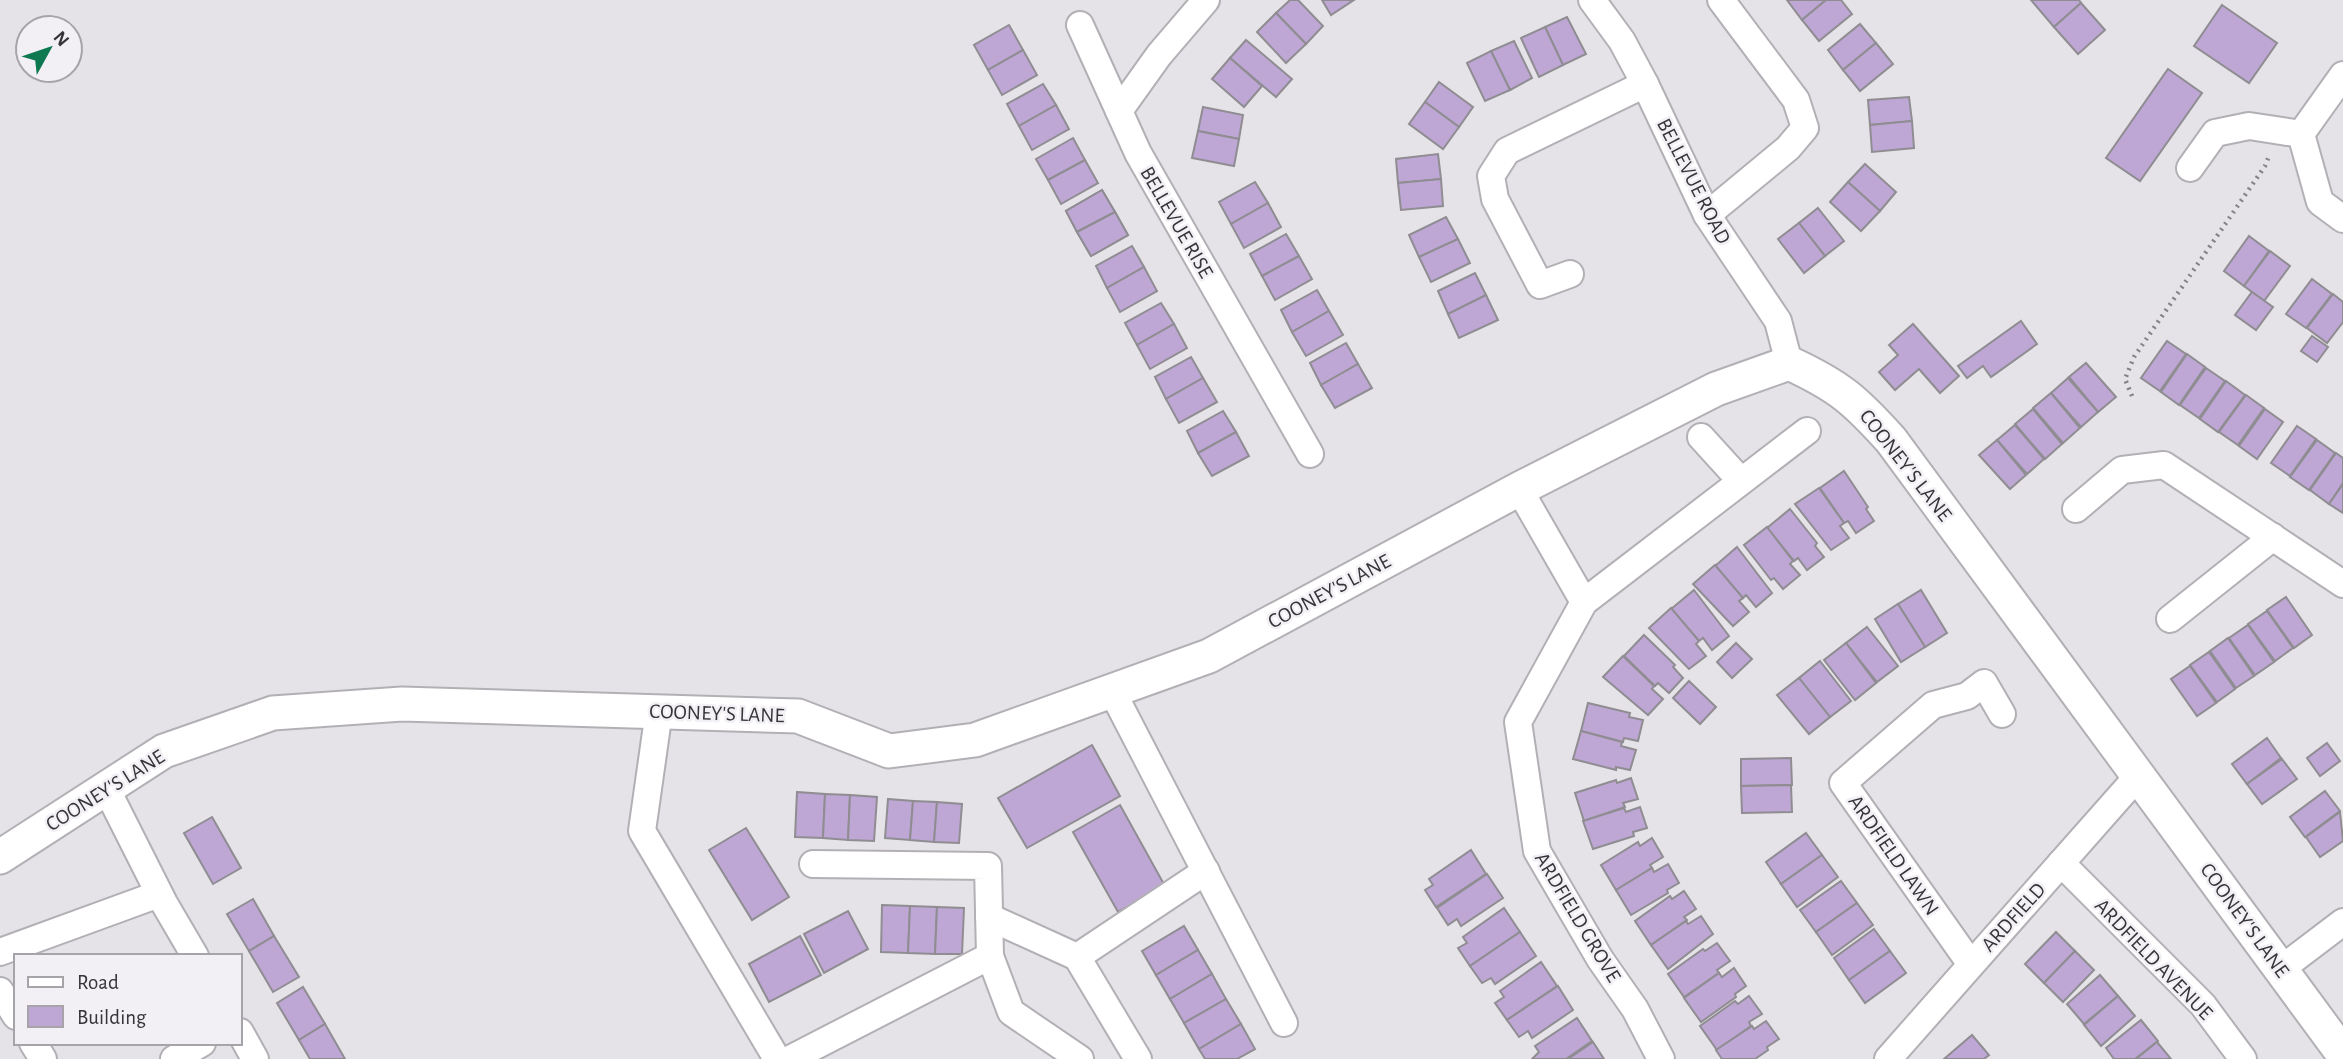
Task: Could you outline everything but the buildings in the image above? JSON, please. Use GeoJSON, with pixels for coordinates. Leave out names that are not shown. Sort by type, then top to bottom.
{"type":"FeatureCollection","features":[{"type":"Feature","properties":{"kind":"street"},"geometry":{"type":"LineString","coordinates":[[1119,111],[1159,55],[1206,0]]}},
{"type":"Feature","properties":{"kind":"street","name":"BELLEVUE ROAD"},"geometry":{"type":"LineString","coordinates":[[1592,0],[1622,41],[1707,215],[1778,321],[1789,363]]}},
{"type":"Feature","properties":{"kind":"street"},"geometry":{"type":"LineString","coordinates":[[1707,215],[1788,148],[1805,128],[1796,100],[1721,0]]}},
{"type":"Feature","properties":{"kind":"street","name":"BELLEVUE RISE"},"geometry":{"type":"LineString","coordinates":[[1080,25],[1138,153],[1310,454]]}},
{"type":"Feature","properties":{"kind":"street"},"geometry":{"type":"LineString","coordinates":[[2289,133],[2343,75]]}},
{"type":"Feature","properties":{"kind":"street"},"geometry":{"type":"LineString","coordinates":[[1570,274],[1540,285],[1494,199],[1491,176],[1507,151],[1645,84]]}},
{"type":"Feature","properties":{"kind":"street"},"geometry":{"type":"LineString","coordinates":[[2190,168],[2215,133],[2249,126],[2289,133]]}},
{"type":"Feature","properties":{"kind":"street"},"geometry":{"type":"LineString","coordinates":[[2289,133],[2320,202],[2343,219]]}},
{"type":"Feature","properties":{"kind":"street","name":"COONEY'S LANE"},"geometry":{"type":"LineString","coordinates":[[0,857],[164,751],[273,713],[402,704],[798,716],[889,751],[975,740],[1209,656],[1520,489],[1716,389],[1789,363],[1824,379],[1857,402],[1891,440],[2343,1054]]}},
{"type":"Feature","properties":{"kind":"street","name":"ARDFIELD GROVE"},"geometry":{"type":"LineString","coordinates":[[1661,1059],[1635,1009],[1600,959],[1537,851],[1518,722],[1584,602],[1807,430]]}},
{"type":"Feature","properties":{"kind":"street"},"geometry":{"type":"LineString","coordinates":[[1701,437],[1741,481]]}},
{"type":"Feature","properties":{"kind":"street"},"geometry":{"type":"LineString","coordinates":[[2076,509],[2122,470],[2164,464],[2343,584]]}},
{"type":"Feature","properties":{"kind":"street"},"geometry":{"type":"LineString","coordinates":[[1520,489],[1584,602]]}},
{"type":"Feature","properties":{"kind":"street"},"geometry":{"type":"LineString","coordinates":[[2170,619],[2273,537]]}},
{"type":"Feature","properties":{"kind":"street","name":"ARDFIELD LAWN"},"geometry":{"type":"LineString","coordinates":[[1970,963],[1843,783],[1933,705],[1967,696],[1984,683],[2002,713]]}},
{"type":"Feature","properties":{"kind":"street"},"geometry":{"type":"LineString","coordinates":[[1112,691],[1284,1023]]}},
{"type":"Feature","properties":{"kind":"street"},"geometry":{"type":"LineString","coordinates":[[659,711],[642,831],[777,1059]]}},
{"type":"Feature","properties":{"kind":"street","name":"ARDFIELD"},"geometry":{"type":"LineString","coordinates":[[1888,1059],[1970,963],[2138,776]]}},
{"type":"Feature","properties":{"kind":"street"},"geometry":{"type":"LineString","coordinates":[[106,789],[159,894],[194,954]]}},
{"type":"Feature","properties":{"kind":"street","name":"ARDFIELD AVENUE"},"geometry":{"type":"LineString","coordinates":[[2061,863],[2203,1005],[2243,1059]]}},
{"type":"Feature","properties":{"kind":"street"},"geometry":{"type":"LineString","coordinates":[[813,864],[988,866],[989,956],[1011,1012],[1080,1059]]}},
{"type":"Feature","properties":{"kind":"street"},"geometry":{"type":"LineString","coordinates":[[1077,957],[1206,871]]}},
{"type":"Feature","properties":{"kind":"street"},"geometry":{"type":"LineString","coordinates":[[0,952],[159,894]]}},
{"type":"Feature","properties":{"kind":"street"},"geometry":{"type":"LineString","coordinates":[[989,917],[1077,957],[1138,1059]]}},
{"type":"Feature","properties":{"kind":"street"},"geometry":{"type":"LineString","coordinates":[[2281,969],[2343,922]]}},
{"type":"Feature","properties":{"kind":"street"},"geometry":{"type":"LineString","coordinates":[[790,1059],[989,956]]}},
{"type":"Feature","properties":{"kind":"street"},"geometry":{"type":"LineString","coordinates":[[0,991],[14,1013]]}},
{"type":"Feature","properties":{"kind":"street"},"geometry":{"type":"LineString","coordinates":[[242,1036],[255,1059]]}},
{"type":"Feature","properties":{"kind":"street"},"geometry":{"type":"LineString","coordinates":[[174,1059],[198,1045]]}},
{"type":"Feature","properties":{"kind":"path"},"geometry":{"type":"LineString","coordinates":[[2132,396],[2125,379],[2134,358],[2289,133]]}}]}
